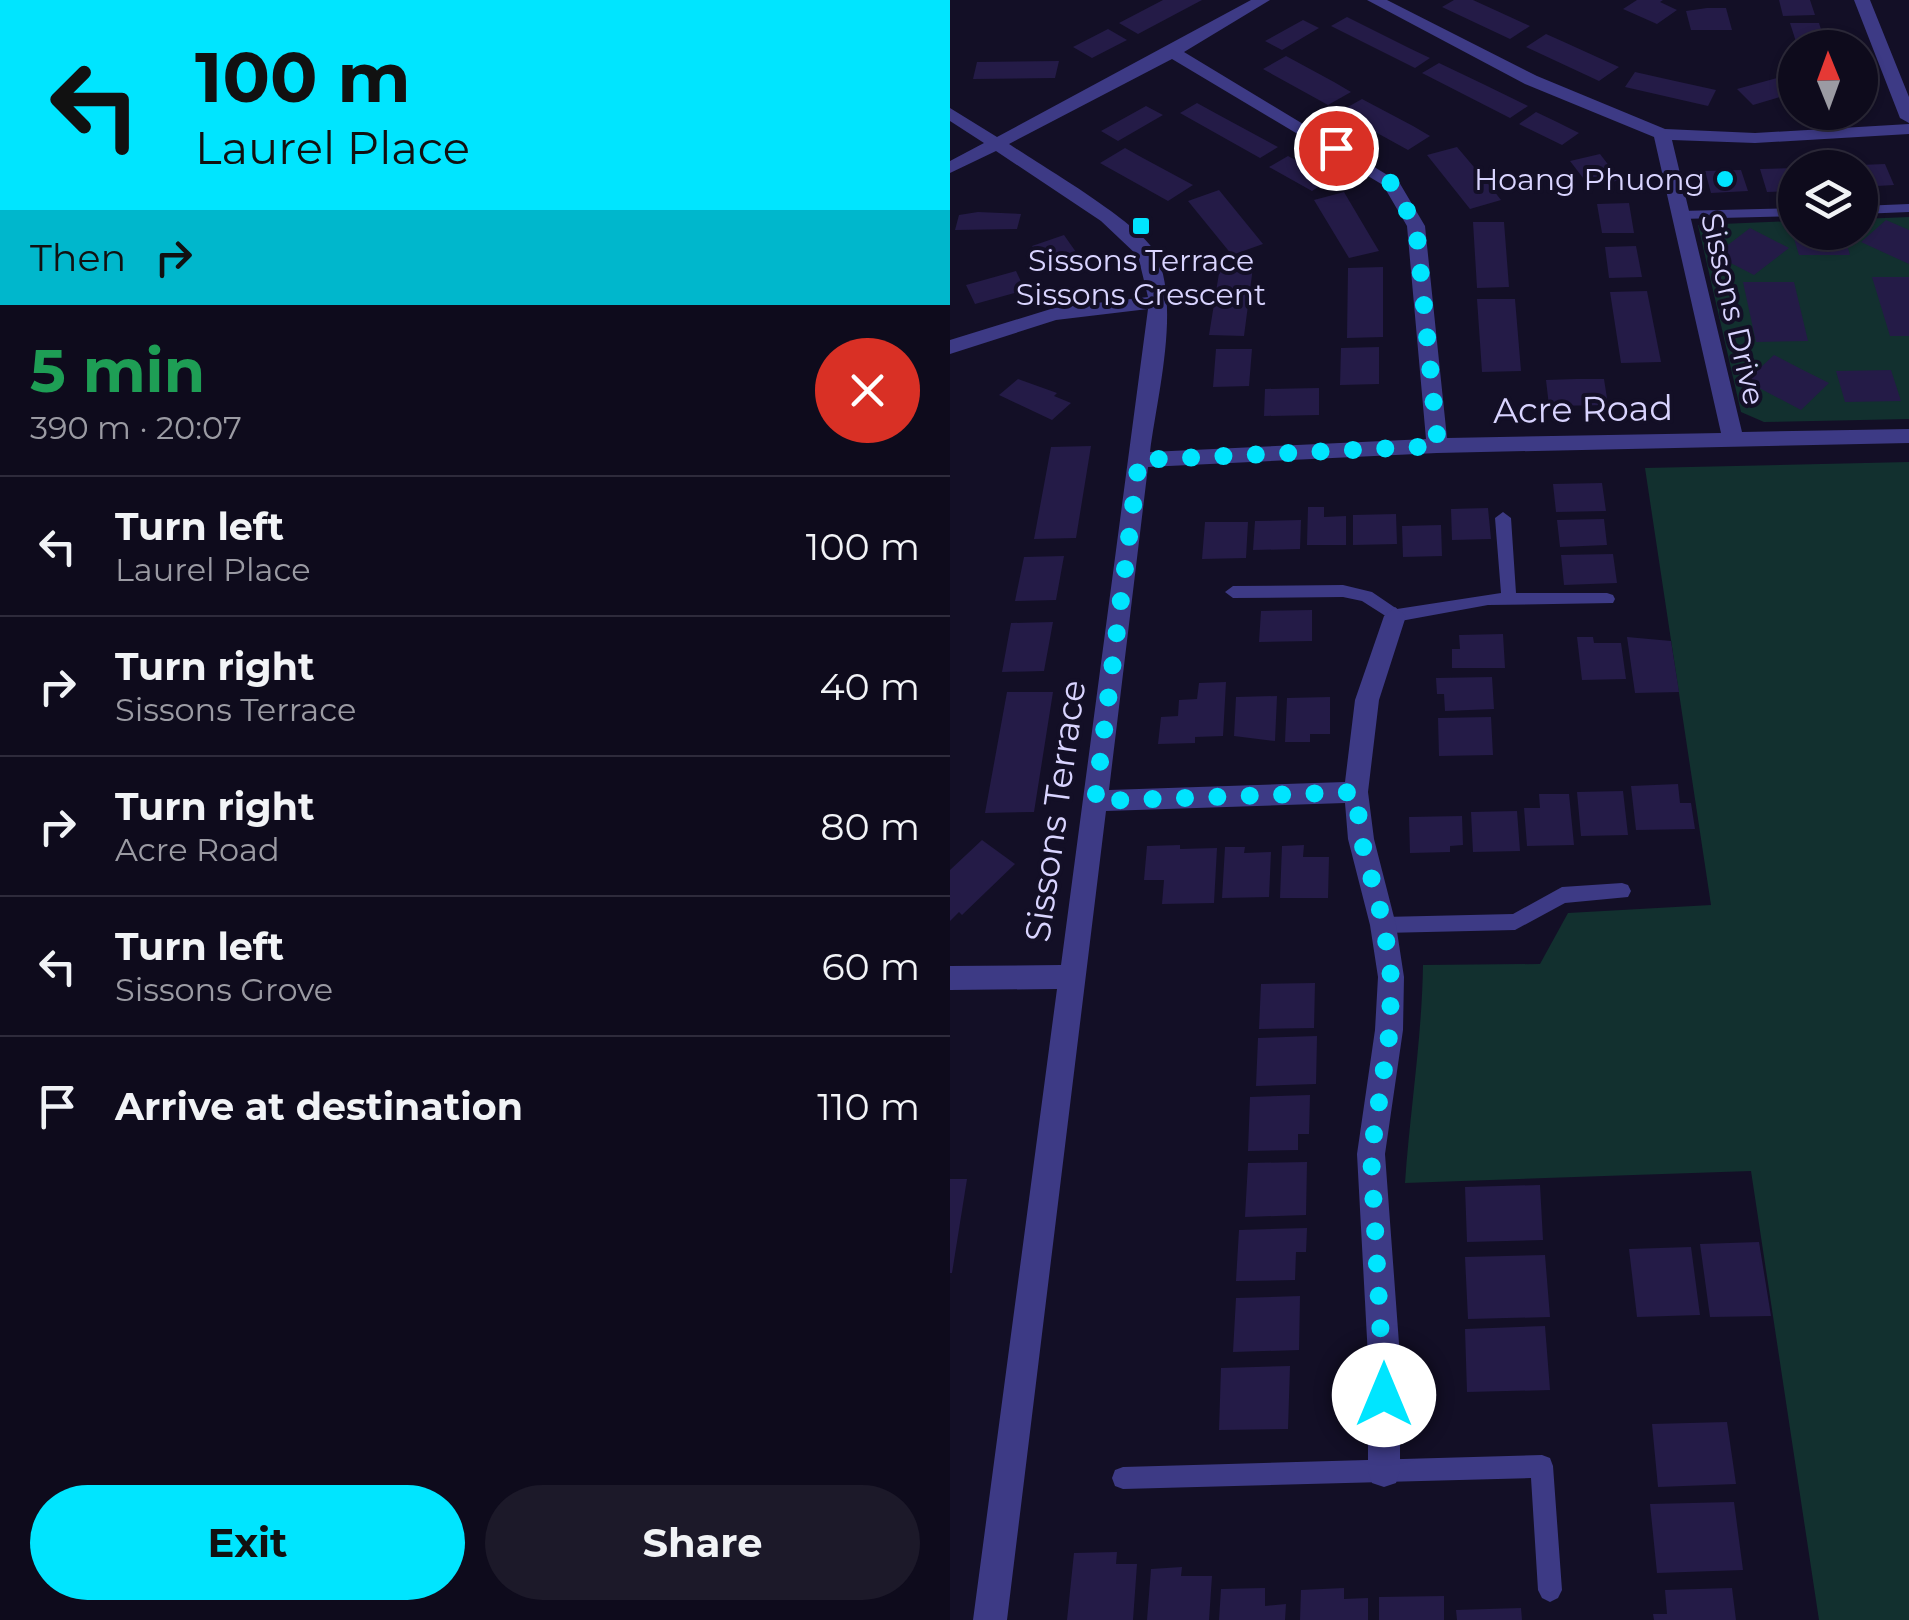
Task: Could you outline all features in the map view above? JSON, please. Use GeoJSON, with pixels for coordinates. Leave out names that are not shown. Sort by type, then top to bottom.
{"type":"FeatureCollection","features":[{"type":"Feature","properties":{"kind":"street"},"geometry":{"type":"LineString","coordinates":[[950,168],[1172,52],[1262,0]]}},
{"type":"Feature","properties":{"kind":"street"},"geometry":{"type":"LineString","coordinates":[[1376,0],[1531,80],[1662,134],[1755,138],[1909,129]]}},
{"type":"Feature","properties":{"kind":"street"},"geometry":{"type":"LineString","coordinates":[[1862,0],[1909,118]]}},
{"type":"Feature","properties":{"kind":"street"},"geometry":{"type":"LineString","coordinates":[[1172,52],[1390,182],[1416,226],[1438,446]]}},
{"type":"Feature","properties":{"kind":"street","name":"Sissons Terrace"},"geometry":{"type":"LineString","coordinates":[[950,113],[1107,217],[1147,254],[1159,302],[990,1620]]}},
{"type":"Feature","properties":{"kind":"street","name":"Sissons Drive"},"geometry":{"type":"LineString","coordinates":[[1662,134],[1732,438]]}},
{"type":"Feature","properties":{"kind":"street"},"geometry":{"type":"LineString","coordinates":[[950,347],[1054,314],[1159,302]]}},
{"type":"Feature","properties":{"kind":"street","name":"Acre Road"},"geometry":{"type":"LineString","coordinates":[[1139,460],[1438,446],[1909,436]]}},
{"type":"Feature","properties":{"kind":"street"},"geometry":{"type":"LineString","coordinates":[[1384,1471],[1384,1357],[1371,1154],[1390,1030],[1391,977],[1384,925],[1361,839],[1356,792],[1367,700],[1395,616]]}},
{"type":"Feature","properties":{"kind":"street"},"geometry":{"type":"LineString","coordinates":[[1095,801],[1356,792]]}},
{"type":"Feature","properties":{"kind":"street"},"geometry":{"type":"LineString","coordinates":[[950,978],[1070,977]]}},
{"type":"Feature","properties":{"kind":"lane"},"geometry":{"type":"LineString","coordinates":[[1878,209],[1909,208]]}},
{"type":"Feature","properties":{"kind":"lane"},"geometry":{"type":"LineString","coordinates":[[1680,215],[1778,212]]}},
{"type":"Feature","properties":{"kind":"lane"},"geometry":{"type":"LineString","coordinates":[[1503,518],[1509,599]]}},
{"type":"Feature","properties":{"kind":"lane"},"geometry":{"type":"LineString","coordinates":[[1233,592],[1342,591],[1366,596],[1395,616],[1445,604],[1509,599],[1607,599]]}},
{"type":"Feature","properties":{"kind":"lane"},"geometry":{"type":"LineString","coordinates":[[1384,925],[1515,922],[1562,895],[1622,891]]}},
{"type":"Feature","properties":{"kind":"lane"},"geometry":{"type":"LineString","coordinates":[[1122,1478],[1542,1466],[1550,1590]]}},
{"type":"Feature","properties":{"kind":"green space"},"geometry":{"type":"Polygon","coordinates":[[[1909,217],[1909,419],[1764,422],[1741,412],[1698,225],[1778,222],[1778,250],[1878,250],[1878,218],[1909,217]]]}},
{"type":"Feature","properties":{"kind":"green space"},"geometry":{"type":"Polygon","coordinates":[[[1909,462],[1909,1620],[1819,1620],[1751,1171],[1405,1183],[1423,965],[1540,964],[1568,913],[1711,905],[1645,468],[1909,462]]]}},
{"type":"Feature","properties":{"kind":"building"},"geometry":{"type":"Polygon","coordinates":[[[1163,0],[1202,0],[1138,34],[1119,23],[1163,0]]]}},
{"type":"Feature","properties":{"kind":"building"},"geometry":{"type":"Polygon","coordinates":[[[1454,0],[1473,0],[1530,26],[1510,39],[1442,7],[1454,0]]]}},
{"type":"Feature","properties":{"kind":"building"},"geometry":{"type":"Polygon","coordinates":[[[1637,0],[1663,0],[1660,2],[1677,10],[1657,24],[1623,9],[1637,0]]]}},
{"type":"Feature","properties":{"kind":"building"},"geometry":{"type":"Polygon","coordinates":[[[1779,0],[1810,0],[1815,15],[1783,16],[1779,0]]]}},
{"type":"Feature","properties":{"kind":"building"},"geometry":{"type":"Polygon","coordinates":[[[1726,8],[1732,30],[1691,30],[1686,11],[1726,8]]]}},
{"type":"Feature","properties":{"kind":"building"},"geometry":{"type":"Polygon","coordinates":[[[1347,17],[1430,58],[1415,68],[1331,26],[1347,17]]]}},
{"type":"Feature","properties":{"kind":"building"},"geometry":{"type":"Polygon","coordinates":[[[1303,20],[1319,28],[1282,50],[1265,41],[1303,20]]]}},
{"type":"Feature","properties":{"kind":"building"},"geometry":{"type":"Polygon","coordinates":[[[1790,23],[1819,23],[1821,30],[1792,30],[1790,23]]]}},
{"type":"Feature","properties":{"kind":"building"},"geometry":{"type":"Polygon","coordinates":[[[1108,29],[1127,40],[1092,58],[1073,47],[1108,29]]]}},
{"type":"Feature","properties":{"kind":"building"},"geometry":{"type":"Polygon","coordinates":[[[1546,34],[1619,67],[1599,81],[1526,47],[1546,34]]]}},
{"type":"Feature","properties":{"kind":"building"},"geometry":{"type":"Polygon","coordinates":[[[1286,56],[1351,92],[1328,105],[1263,69],[1286,56]]]}},
{"type":"Feature","properties":{"kind":"building"},"geometry":{"type":"Polygon","coordinates":[[[1059,61],[1055,78],[973,79],[977,62],[1059,61]]]}},
{"type":"Feature","properties":{"kind":"building"},"geometry":{"type":"Polygon","coordinates":[[[1439,63],[1528,106],[1510,118],[1422,73],[1439,63]]]}},
{"type":"Feature","properties":{"kind":"building"},"geometry":{"type":"Polygon","coordinates":[[[1635,72],[1716,90],[1708,106],[1625,87],[1635,72]]]}},
{"type":"Feature","properties":{"kind":"building"},"geometry":{"type":"Polygon","coordinates":[[[1778,79],[1778,98],[1753,105],[1737,89],[1778,79]]]}},
{"type":"Feature","properties":{"kind":"building"},"geometry":{"type":"Polygon","coordinates":[[[1362,99],[1430,136],[1408,150],[1339,112],[1362,99]]]}},
{"type":"Feature","properties":{"kind":"building"},"geometry":{"type":"Polygon","coordinates":[[[1197,103],[1278,147],[1260,158],[1180,113],[1197,103]]]}},
{"type":"Feature","properties":{"kind":"building"},"geometry":{"type":"Polygon","coordinates":[[[1146,106],[1163,115],[1118,141],[1101,131],[1146,106]]]}},
{"type":"Feature","properties":{"kind":"building"},"geometry":{"type":"Polygon","coordinates":[[[1536,112],[1579,133],[1562,145],[1519,124],[1536,112]]]}},
{"type":"Feature","properties":{"kind":"building"},"geometry":{"type":"Polygon","coordinates":[[[1457,147],[1501,200],[1470,209],[1427,155],[1457,147]]]}},
{"type":"Feature","properties":{"kind":"building"},"geometry":{"type":"Polygon","coordinates":[[[1125,148],[1193,185],[1168,201],[1100,163],[1125,148]]]}},
{"type":"Feature","properties":{"kind":"building"},"geometry":{"type":"Polygon","coordinates":[[[1600,154],[1620,180],[1590,187],[1570,161],[1600,154]]]}},
{"type":"Feature","properties":{"kind":"building"},"geometry":{"type":"Polygon","coordinates":[[[1288,156],[1330,179],[1312,191],[1269,167],[1288,156]]]}},
{"type":"Feature","properties":{"kind":"building"},"geometry":{"type":"Polygon","coordinates":[[[1878,164],[1885,164],[1894,185],[1878,186],[1878,164]]]}},
{"type":"Feature","properties":{"kind":"building"},"geometry":{"type":"Polygon","coordinates":[[[1778,168],[1778,192],[1767,192],[1760,169],[1778,168]]]}},
{"type":"Feature","properties":{"kind":"building"},"geometry":{"type":"Polygon","coordinates":[[[1741,170],[1748,191],[1711,193],[1705,171],[1741,170]]]}},
{"type":"Feature","properties":{"kind":"building"},"geometry":{"type":"Polygon","coordinates":[[[1219,190],[1263,244],[1232,255],[1188,201],[1219,190]]]}},
{"type":"Feature","properties":{"kind":"building"},"geometry":{"type":"Polygon","coordinates":[[[1344,192],[1379,251],[1349,258],[1314,200],[1344,192]]]}},
{"type":"Feature","properties":{"kind":"building"},"geometry":{"type":"Polygon","coordinates":[[[1629,203],[1634,233],[1602,233],[1597,204],[1629,203]]]}},
{"type":"Feature","properties":{"kind":"building"},"geometry":{"type":"Polygon","coordinates":[[[1021,214],[1017,229],[955,230],[959,215],[1021,214]]]}},
{"type":"Feature","properties":{"kind":"building"},"geometry":{"type":"Polygon","coordinates":[[[1886,220],[1909,230],[1909,264],[1878,250],[1878,227],[1886,220]]]}},
{"type":"Feature","properties":{"kind":"building"},"geometry":{"type":"Polygon","coordinates":[[[1473,222],[1504,222],[1509,287],[1477,288],[1473,222]]]}},
{"type":"Feature","properties":{"kind":"building"},"geometry":{"type":"Polygon","coordinates":[[[1750,228],[1778,242],[1778,250],[1786,250],[1754,275],[1715,255],[1750,228]]]}},
{"type":"Feature","properties":{"kind":"building"},"geometry":{"type":"Polygon","coordinates":[[[1064,235],[1083,262],[1052,273],[1032,246],[1064,235]]]}},
{"type":"Feature","properties":{"kind":"building"},"geometry":{"type":"Polygon","coordinates":[[[1636,246],[1642,277],[1609,278],[1605,247],[1636,246]]]}},
{"type":"Feature","properties":{"kind":"building"},"geometry":{"type":"Polygon","coordinates":[[[1797,250],[1848,250],[1850,255],[1799,255],[1797,250]]]}},
{"type":"Feature","properties":{"kind":"building"},"geometry":{"type":"Polygon","coordinates":[[[1220,267],[1253,267],[1244,336],[1209,335],[1220,267]]]}},
{"type":"Feature","properties":{"kind":"building"},"geometry":{"type":"Polygon","coordinates":[[[1383,267],[1383,337],[1347,338],[1348,268],[1383,267]]]}},
{"type":"Feature","properties":{"kind":"building"},"geometry":{"type":"Polygon","coordinates":[[[1016,271],[1025,290],[975,304],[966,285],[1016,271]]]}},
{"type":"Feature","properties":{"kind":"building"},"geometry":{"type":"Polygon","coordinates":[[[1872,277],[1909,277],[1909,336],[1890,336],[1872,277]]]}},
{"type":"Feature","properties":{"kind":"building"},"geometry":{"type":"Polygon","coordinates":[[[1743,282],[1794,282],[1808,341],[1756,342],[1743,282]]]}},
{"type":"Feature","properties":{"kind":"building"},"geometry":{"type":"Polygon","coordinates":[[[1647,291],[1661,362],[1621,363],[1610,292],[1647,291]]]}},
{"type":"Feature","properties":{"kind":"building"},"geometry":{"type":"Polygon","coordinates":[[[1477,299],[1515,299],[1521,371],[1482,372],[1477,299]]]}},
{"type":"Feature","properties":{"kind":"building"},"geometry":{"type":"Polygon","coordinates":[[[1379,347],[1379,384],[1340,385],[1341,348],[1379,347]]]}},
{"type":"Feature","properties":{"kind":"building"},"geometry":{"type":"Polygon","coordinates":[[[1216,349],[1252,349],[1249,386],[1213,387],[1216,349]]]}},
{"type":"Feature","properties":{"kind":"building"},"geometry":{"type":"Polygon","coordinates":[[[1774,355],[1829,383],[1801,410],[1746,381],[1774,355]]]}},
{"type":"Feature","properties":{"kind":"building"},"geometry":{"type":"Polygon","coordinates":[[[1891,370],[1901,401],[1845,402],[1836,371],[1891,370]]]}},
{"type":"Feature","properties":{"kind":"building"},"geometry":{"type":"Polygon","coordinates":[[[1018,379],[1057,393],[1054,396],[1071,403],[1052,420],[999,395],[1018,379]]]}},
{"type":"Feature","properties":{"kind":"building"},"geometry":{"type":"Polygon","coordinates":[[[1604,379],[1608,405],[1549,406],[1546,380],[1604,379]]]}},
{"type":"Feature","properties":{"kind":"building"},"geometry":{"type":"Polygon","coordinates":[[[1319,388],[1319,415],[1264,416],[1265,389],[1319,388]]]}},
{"type":"Feature","properties":{"kind":"building"},"geometry":{"type":"Polygon","coordinates":[[[1091,446],[1076,538],[1034,539],[1051,447],[1091,446]]]}},
{"type":"Feature","properties":{"kind":"building"},"geometry":{"type":"Polygon","coordinates":[[[1602,483],[1606,511],[1556,512],[1553,484],[1602,483]]]}},
{"type":"Feature","properties":{"kind":"building"},"geometry":{"type":"Polygon","coordinates":[[[1308,507],[1324,507],[1324,517],[1346,516],[1346,545],[1307,545],[1308,507]]]}},
{"type":"Feature","properties":{"kind":"building"},"geometry":{"type":"Polygon","coordinates":[[[1488,508],[1491,539],[1452,540],[1451,509],[1488,508]]]}},
{"type":"Feature","properties":{"kind":"building"},"geometry":{"type":"Polygon","coordinates":[[[1396,514],[1397,544],[1353,545],[1353,515],[1396,514]]]}},
{"type":"Feature","properties":{"kind":"building"},"geometry":{"type":"Polygon","coordinates":[[[1604,519],[1607,545],[1560,547],[1557,520],[1604,519]]]}},
{"type":"Feature","properties":{"kind":"building"},"geometry":{"type":"Polygon","coordinates":[[[1301,520],[1300,549],[1253,550],[1255,521],[1301,520]]]}},
{"type":"Feature","properties":{"kind":"building"},"geometry":{"type":"Polygon","coordinates":[[[1205,522],[1248,522],[1246,558],[1202,559],[1205,522]]]}},
{"type":"Feature","properties":{"kind":"building"},"geometry":{"type":"Polygon","coordinates":[[[1441,525],[1442,556],[1403,557],[1402,526],[1441,525]]]}},
{"type":"Feature","properties":{"kind":"building"},"geometry":{"type":"Polygon","coordinates":[[[1613,554],[1617,583],[1564,585],[1561,555],[1613,554]]]}},
{"type":"Feature","properties":{"kind":"building"},"geometry":{"type":"Polygon","coordinates":[[[1064,556],[1056,600],[1015,601],[1024,557],[1064,556]]]}},
{"type":"Feature","properties":{"kind":"building"},"geometry":{"type":"Polygon","coordinates":[[[1312,610],[1312,641],[1259,642],[1261,611],[1312,610]]]}},
{"type":"Feature","properties":{"kind":"building"},"geometry":{"type":"Polygon","coordinates":[[[1053,622],[1044,671],[1002,672],[1011,623],[1053,622]]]}},
{"type":"Feature","properties":{"kind":"building"},"geometry":{"type":"Polygon","coordinates":[[[1503,634],[1505,668],[1452,668],[1452,649],[1460,649],[1459,635],[1503,634]]]}},
{"type":"Feature","properties":{"kind":"building"},"geometry":{"type":"Polygon","coordinates":[[[1577,637],[1593,637],[1594,643],[1621,643],[1626,679],[1582,680],[1577,637]]]}},
{"type":"Feature","properties":{"kind":"building"},"geometry":{"type":"Polygon","coordinates":[[[1627,637],[1671,641],[1679,692],[1635,693],[1627,637]]]}},
{"type":"Feature","properties":{"kind":"building"},"geometry":{"type":"Polygon","coordinates":[[[1492,677],[1494,709],[1445,711],[1444,694],[1437,694],[1436,678],[1492,677]]]}},
{"type":"Feature","properties":{"kind":"building"},"geometry":{"type":"Polygon","coordinates":[[[1226,682],[1223,736],[1195,737],[1195,743],[1158,744],[1161,717],[1178,716],[1179,700],[1197,699],[1199,683],[1226,682]]]}},
{"type":"Feature","properties":{"kind":"building"},"geometry":{"type":"Polygon","coordinates":[[[1007,692],[1053,692],[1034,812],[985,813],[1007,692]]]}},
{"type":"Feature","properties":{"kind":"building"},"geometry":{"type":"Polygon","coordinates":[[[1277,696],[1275,741],[1234,736],[1236,697],[1277,696]]]}},
{"type":"Feature","properties":{"kind":"building"},"geometry":{"type":"Polygon","coordinates":[[[1330,697],[1330,734],[1310,734],[1310,742],[1285,742],[1287,698],[1330,697]]]}},
{"type":"Feature","properties":{"kind":"building"},"geometry":{"type":"Polygon","coordinates":[[[1491,717],[1493,755],[1439,756],[1438,718],[1491,717]]]}},
{"type":"Feature","properties":{"kind":"building"},"geometry":{"type":"Polygon","coordinates":[[[1678,784],[1680,803],[1691,803],[1695,829],[1636,830],[1631,786],[1678,784]]]}},
{"type":"Feature","properties":{"kind":"building"},"geometry":{"type":"Polygon","coordinates":[[[1623,791],[1628,835],[1581,836],[1577,792],[1623,791]]]}},
{"type":"Feature","properties":{"kind":"building"},"geometry":{"type":"Polygon","coordinates":[[[1539,794],[1569,794],[1574,845],[1527,846],[1524,808],[1540,808],[1539,794]]]}},
{"type":"Feature","properties":{"kind":"building"},"geometry":{"type":"Polygon","coordinates":[[[1517,811],[1520,851],[1473,852],[1471,812],[1517,811]]]}},
{"type":"Feature","properties":{"kind":"building"},"geometry":{"type":"Polygon","coordinates":[[[1462,816],[1463,845],[1450,846],[1450,852],[1410,853],[1409,817],[1462,816]]]}},
{"type":"Feature","properties":{"kind":"building"},"geometry":{"type":"Polygon","coordinates":[[[982,840],[1015,864],[962,915],[959,912],[950,921],[950,870],[982,840]]]}},
{"type":"Feature","properties":{"kind":"building"},"geometry":{"type":"Polygon","coordinates":[[[1180,845],[1180,849],[1217,848],[1214,903],[1162,904],[1164,880],[1144,880],[1147,846],[1180,845]]]}},
{"type":"Feature","properties":{"kind":"building"},"geometry":{"type":"Polygon","coordinates":[[[1304,845],[1303,857],[1329,857],[1328,898],[1280,898],[1282,846],[1304,845]]]}},
{"type":"Feature","properties":{"kind":"building"},"geometry":{"type":"Polygon","coordinates":[[[1225,847],[1245,847],[1244,853],[1271,852],[1269,897],[1222,898],[1225,847]]]}},
{"type":"Feature","properties":{"kind":"building"},"geometry":{"type":"Polygon","coordinates":[[[1315,983],[1314,1028],[1259,1029],[1261,984],[1315,983]]]}},
{"type":"Feature","properties":{"kind":"building"},"geometry":{"type":"Polygon","coordinates":[[[1317,1036],[1316,1084],[1256,1086],[1258,1038],[1317,1036]]]}},
{"type":"Feature","properties":{"kind":"building"},"geometry":{"type":"Polygon","coordinates":[[[1310,1095],[1309,1134],[1298,1134],[1298,1150],[1248,1151],[1250,1097],[1310,1095]]]}},
{"type":"Feature","properties":{"kind":"building"},"geometry":{"type":"Polygon","coordinates":[[[1307,1162],[1306,1215],[1245,1217],[1248,1163],[1307,1162]]]}},
{"type":"Feature","properties":{"kind":"building"},"geometry":{"type":"Polygon","coordinates":[[[950,1179],[967,1179],[952,1273],[950,1273],[950,1179]]]}},
{"type":"Feature","properties":{"kind":"building"},"geometry":{"type":"Polygon","coordinates":[[[1540,1185],[1543,1240],[1467,1242],[1465,1187],[1540,1185]]]}},
{"type":"Feature","properties":{"kind":"building"},"geometry":{"type":"Polygon","coordinates":[[[1307,1228],[1306,1252],[1296,1252],[1295,1280],[1236,1281],[1239,1230],[1307,1228]]]}},
{"type":"Feature","properties":{"kind":"building"},"geometry":{"type":"Polygon","coordinates":[[[1759,1242],[1771,1316],[1710,1317],[1700,1244],[1759,1242]]]}},
{"type":"Feature","properties":{"kind":"building"},"geometry":{"type":"Polygon","coordinates":[[[1691,1247],[1700,1315],[1637,1317],[1629,1249],[1691,1247]]]}},
{"type":"Feature","properties":{"kind":"building"},"geometry":{"type":"Polygon","coordinates":[[[1545,1255],[1550,1317],[1468,1319],[1465,1257],[1545,1255]]]}},
{"type":"Feature","properties":{"kind":"building"},"geometry":{"type":"Polygon","coordinates":[[[1300,1296],[1299,1350],[1233,1352],[1236,1298],[1300,1296]]]}},
{"type":"Feature","properties":{"kind":"building"},"geometry":{"type":"Polygon","coordinates":[[[1545,1326],[1550,1390],[1467,1392],[1465,1329],[1545,1326]]]}},
{"type":"Feature","properties":{"kind":"building"},"geometry":{"type":"Polygon","coordinates":[[[1290,1366],[1288,1429],[1219,1430],[1221,1368],[1290,1366]]]}},
{"type":"Feature","properties":{"kind":"building"},"geometry":{"type":"Polygon","coordinates":[[[1727,1422],[1736,1484],[1658,1487],[1652,1424],[1727,1422]]]}},
{"type":"Feature","properties":{"kind":"building"},"geometry":{"type":"Polygon","coordinates":[[[1734,1502],[1743,1570],[1657,1573],[1650,1504],[1734,1502]]]}},
{"type":"Feature","properties":{"kind":"building"},"geometry":{"type":"Polygon","coordinates":[[[1117,1552],[1116,1564],[1137,1564],[1133,1620],[1067,1620],[1074,1553],[1117,1552]]]}},
{"type":"Feature","properties":{"kind":"building"},"geometry":{"type":"Polygon","coordinates":[[[1182,1567],[1181,1576],[1212,1576],[1209,1620],[1147,1620],[1151,1569],[1182,1567]]]}},
{"type":"Feature","properties":{"kind":"building"},"geometry":{"type":"Polygon","coordinates":[[[1265,1588],[1265,1606],[1286,1604],[1285,1620],[1219,1620],[1221,1589],[1265,1588]]]}},
{"type":"Feature","properties":{"kind":"building"},"geometry":{"type":"Polygon","coordinates":[[[1344,1588],[1344,1599],[1368,1598],[1368,1620],[1300,1620],[1301,1590],[1344,1588]]]}},
{"type":"Feature","properties":{"kind":"building"},"geometry":{"type":"Polygon","coordinates":[[[1732,1588],[1736,1620],[1654,1620],[1653,1614],[1667,1614],[1665,1590],[1732,1588]]]}},
{"type":"Feature","properties":{"kind":"building"},"geometry":{"type":"Polygon","coordinates":[[[1444,1596],[1444,1620],[1379,1620],[1379,1597],[1444,1596]]]}},
{"type":"Feature","properties":{"kind":"building"},"geometry":{"type":"Polygon","coordinates":[[[1521,1608],[1522,1620],[1457,1620],[1456,1610],[1521,1608]]]}},
{"type":"Feature","properties":{"kind":"place","name":"Hoang Phuong"},"geometry":{"type":"Point","coordinates":[1725,179]}},
{"type":"Feature","properties":{"kind":"place","name":"Sissons Terrace Sissons Crescent"},"geometry":{"type":"Point","coordinates":[1141,226]}},
{"type":"Feature","properties":{"kind":"route"},"geometry":{"type":"LineString","coordinates":[[1336,148],[1390,182],[1416,226],[1438,446],[1139,460],[1095,801],[1356,792],[1361,839],[1384,925],[1391,977],[1390,1030],[1371,1154],[1372,1215],[1381,1282],[1384,1395]]}}]}
